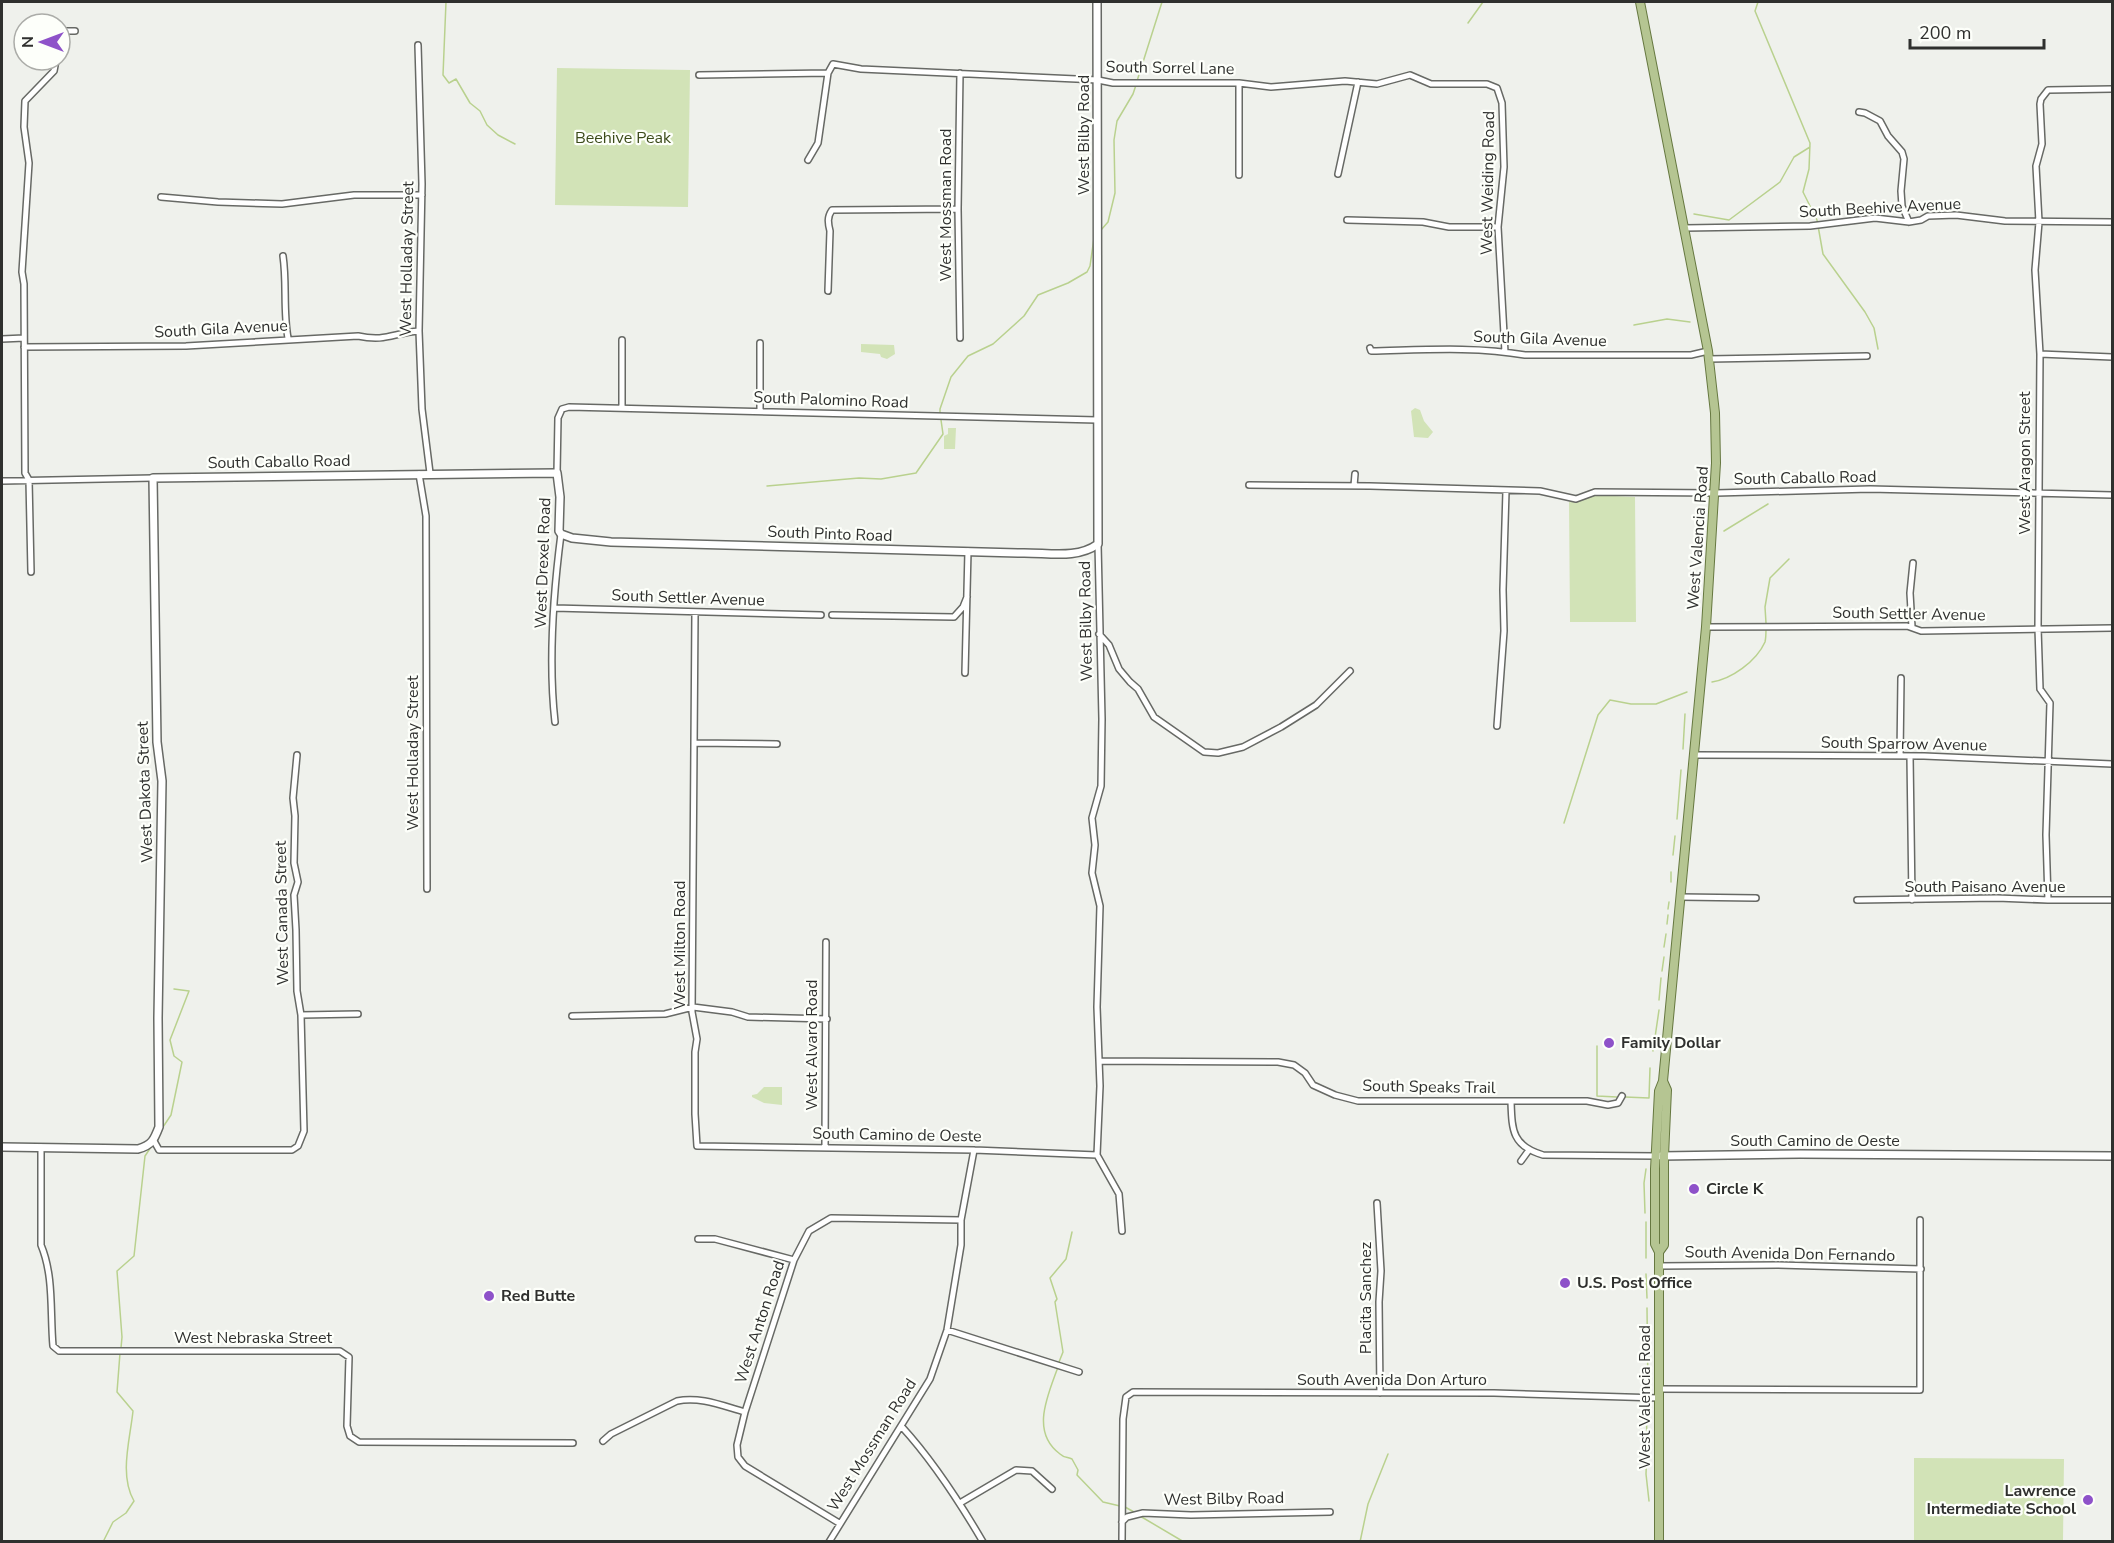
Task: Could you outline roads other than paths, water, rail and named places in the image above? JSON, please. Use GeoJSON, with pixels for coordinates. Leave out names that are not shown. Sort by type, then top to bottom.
{"type":"FeatureCollection","features":[{"type":"Feature","properties":{"kind":"main road","name":"West Valencia Road"},"geometry":{"type":"LineString","coordinates":[[1640,2],[1708,355],[1716,429],[1716,493],[1706,627],[1663,1081],[1667,1090],[1660,1156],[1664,1245],[1659,1252],[1659,1542]]}},
{"type":"Feature","properties":{"kind":"street","name":"West Bilby Road"},"geometry":{"type":"LineString","coordinates":[[1097,2],[1097,420],[1102,719],[1101,786],[1092,818],[1095,845],[1092,880],[1100,906],[1097,1000],[1100,1086],[1097,1155]]}},
{"type":"Feature","properties":{"kind":"street","name":"West Holladay Street"},"geometry":{"type":"LineString","coordinates":[[418,45],[422,195],[419,331],[422,409],[430,473]]}},
{"type":"Feature","properties":{"kind":"street","name":"South Sorrel Lane"},"geometry":{"type":"LineString","coordinates":[[699,75],[828,73],[833,64],[861,69],[1098,80],[1113,83],[1239,83],[1271,87],[1345,81],[1386,83],[1410,75],[1431,84],[1455,86],[1487,84],[1497,88]]}},
{"type":"Feature","properties":{"kind":"street"},"geometry":{"type":"LineString","coordinates":[[31,572],[29,480],[25,473],[24,284],[22,272],[29,163],[24,127],[25,101],[53,72]]}},
{"type":"Feature","properties":{"kind":"street"},"geometry":{"type":"LineString","coordinates":[[808,160],[818,143],[828,73]]}},
{"type":"Feature","properties":{"kind":"street","name":"West Mossman Road"},"geometry":{"type":"LineString","coordinates":[[960,73],[958,209],[960,338]]}},
{"type":"Feature","properties":{"kind":"street"},"geometry":{"type":"LineString","coordinates":[[1338,174],[1358,82]]}},
{"type":"Feature","properties":{"kind":"street"},"geometry":{"type":"LineString","coordinates":[[1239,83],[1239,175]]}},
{"type":"Feature","properties":{"kind":"street","name":"West Weiding Road"},"geometry":{"type":"LineString","coordinates":[[1497,88],[1502,103],[1504,160],[1498,227],[1505,352]]}},
{"type":"Feature","properties":{"kind":"street","name":"West Aragon Street"},"geometry":{"type":"LineString","coordinates":[[2048,900],[2046,835],[2050,703],[2040,689],[2038,628],[2040,354],[2035,270],[2039,222],[2036,166],[2042,144],[2041,99],[2049,90],[2055,89],[2112,90]]}},
{"type":"Feature","properties":{"kind":"street"},"geometry":{"type":"LineString","coordinates":[[1859,112],[1880,121],[1888,136],[1902,152],[1904,159],[1902,206],[1909,222]]}},
{"type":"Feature","properties":{"kind":"street"},"geometry":{"type":"LineString","coordinates":[[161,197],[282,204],[354,195],[422,195]]}},
{"type":"Feature","properties":{"kind":"street"},"geometry":{"type":"LineString","coordinates":[[828,291],[830,231],[828,222],[832,210],[958,209]]}},
{"type":"Feature","properties":{"kind":"street","name":"South Beehive Avenue"},"geometry":{"type":"LineString","coordinates":[[1685,228],[1810,226],[1875,218],[1909,222],[1922,220],[1928,216],[1956,215],[2005,221],[2112,222]]}},
{"type":"Feature","properties":{"kind":"street"},"geometry":{"type":"LineString","coordinates":[[1347,220],[1423,222],[1449,227],[1498,227]]}},
{"type":"Feature","properties":{"kind":"street"},"geometry":{"type":"LineString","coordinates":[[283,256],[288,339]]}},
{"type":"Feature","properties":{"kind":"street","name":"South Gila Avenue"},"geometry":{"type":"LineString","coordinates":[[24,347],[186,346],[358,336],[382,339],[419,331]]}},
{"type":"Feature","properties":{"kind":"street"},"geometry":{"type":"LineString","coordinates":[[2,339],[24,338]]}},
{"type":"Feature","properties":{"kind":"street"},"geometry":{"type":"LineString","coordinates":[[622,340],[622,408]]}},
{"type":"Feature","properties":{"kind":"street"},"geometry":{"type":"LineString","coordinates":[[759,411],[760,343]]}},
{"type":"Feature","properties":{"kind":"street","name":"South Gila Avenue"},"geometry":{"type":"LineString","coordinates":[[1370,350],[1432,349],[1525,355],[1867,356]]}},
{"type":"Feature","properties":{"kind":"street"},"geometry":{"type":"LineString","coordinates":[[2040,354],[2112,357]]}},
{"type":"Feature","properties":{"kind":"street","name":"South Palomino Road"},"geometry":{"type":"LineString","coordinates":[[564,407],[1097,420]]}},
{"type":"Feature","properties":{"kind":"street","name":"West Drexel Road"},"geometry":{"type":"LineString","coordinates":[[555,722],[552,692],[554,608],[555,578],[561,534],[558,525],[560,497],[557,473],[558,418],[564,407]]}},
{"type":"Feature","properties":{"kind":"street","name":"South Caballo Road"},"geometry":{"type":"LineString","coordinates":[[2,480],[557,473]]}},
{"type":"Feature","properties":{"kind":"street","name":"West Holladay Street"},"geometry":{"type":"LineString","coordinates":[[419,474],[426,516],[427,889]]}},
{"type":"Feature","properties":{"kind":"street"},"geometry":{"type":"LineString","coordinates":[[1354,486],[1355,474]]}},
{"type":"Feature","properties":{"kind":"street","name":"West Dakota Street"},"geometry":{"type":"LineString","coordinates":[[153,477],[157,742],[162,781],[158,1018],[159,1127],[154,1141]]}},
{"type":"Feature","properties":{"kind":"street","name":"South Caballo Road"},"geometry":{"type":"LineString","coordinates":[[1249,485],[1540,491],[1576,499],[1595,492],[1716,493],[1870,489],[2112,495]]}},
{"type":"Feature","properties":{"kind":"street"},"geometry":{"type":"LineString","coordinates":[[1497,726],[1504,631],[1506,491]]}},
{"type":"Feature","properties":{"kind":"street","name":"South Pinto Road"},"geometry":{"type":"LineString","coordinates":[[561,534],[572,538],[611,542],[968,551],[1078,553],[1090,550],[1098,544]]}},
{"type":"Feature","properties":{"kind":"street"},"geometry":{"type":"LineString","coordinates":[[965,673],[968,625],[968,551]]}},
{"type":"Feature","properties":{"kind":"street"},"geometry":{"type":"LineString","coordinates":[[1912,627],[1910,593],[1913,563]]}},
{"type":"Feature","properties":{"kind":"street"},"geometry":{"type":"LineString","coordinates":[[832,615],[954,617],[963,607],[967,597]]}},
{"type":"Feature","properties":{"kind":"street","name":"South Settler Avenue"},"geometry":{"type":"LineString","coordinates":[[554,608],[821,615]]}},
{"type":"Feature","properties":{"kind":"street","name":"West Milton Road"},"geometry":{"type":"LineString","coordinates":[[694,613],[693,1019],[697,1039],[695,1052],[697,1146]]}},
{"type":"Feature","properties":{"kind":"street","name":"South Settler Avenue"},"geometry":{"type":"LineString","coordinates":[[1706,627],[1907,626],[1921,631],[2112,628]]}},
{"type":"Feature","properties":{"kind":"street"},"geometry":{"type":"LineString","coordinates":[[1099,633],[1109,645],[1119,669],[1138,689],[1154,717],[1204,752],[1218,753],[1242,747],[1281,727],[1316,705],[1350,671]]}},
{"type":"Feature","properties":{"kind":"street"},"geometry":{"type":"LineString","coordinates":[[1900,756],[1901,678]]}},
{"type":"Feature","properties":{"kind":"street"},"geometry":{"type":"LineString","coordinates":[[694,743],[777,744]]}},
{"type":"Feature","properties":{"kind":"street","name":"West Canada Street"},"geometry":{"type":"LineString","coordinates":[[297,755],[293,798],[296,816],[294,863],[298,882],[294,895],[297,991],[301,1015]]}},
{"type":"Feature","properties":{"kind":"street","name":"South Sparrow Avenue"},"geometry":{"type":"LineString","coordinates":[[1694,755],[1911,756],[2112,764]]}},
{"type":"Feature","properties":{"kind":"street"},"geometry":{"type":"LineString","coordinates":[[1911,756],[1912,900]]}},
{"type":"Feature","properties":{"kind":"street"},"geometry":{"type":"LineString","coordinates":[[1680,897],[1756,898]]}},
{"type":"Feature","properties":{"kind":"street","name":"South Paisano Avenue"},"geometry":{"type":"LineString","coordinates":[[1857,900],[1997,898],[2112,900]]}},
{"type":"Feature","properties":{"kind":"street","name":"West Alvaro Road"},"geometry":{"type":"LineString","coordinates":[[825,1147],[826,942]]}},
{"type":"Feature","properties":{"kind":"street"},"geometry":{"type":"LineString","coordinates":[[572,1016],[665,1014],[693,1007],[732,1012],[748,1017],[827,1019]]}},
{"type":"Feature","properties":{"kind":"street"},"geometry":{"type":"LineString","coordinates":[[2,1147],[138,1149],[154,1141],[159,1150],[292,1150],[298,1146],[304,1131],[301,1015],[358,1014]]}},
{"type":"Feature","properties":{"kind":"street","name":"South Speaks Trail"},"geometry":{"type":"LineString","coordinates":[[1099,1061],[1278,1062],[1294,1065],[1305,1073],[1313,1084],[1335,1095],[1358,1101],[1587,1101],[1608,1105],[1618,1103],[1622,1096]]}},
{"type":"Feature","properties":{"kind":"street"},"geometry":{"type":"LineString","coordinates":[[1510,1102],[1512,1130],[1520,1143],[1514,1149]]}},
{"type":"Feature","properties":{"kind":"street","name":"South Camino de Oeste"},"geometry":{"type":"LineString","coordinates":[[1520,1143],[1529,1150],[1543,1155],[2112,1156]]}},
{"type":"Feature","properties":{"kind":"street","name":"South Camino de Oeste"},"geometry":{"type":"LineString","coordinates":[[697,1146],[974,1150],[1097,1155]]}},
{"type":"Feature","properties":{"kind":"street","name":"West Nebraska Street"},"geometry":{"type":"LineString","coordinates":[[41,1147],[41,1245],[46,1256],[52,1306],[53,1346],[59,1351],[340,1351],[349,1357],[347,1426],[350,1436],[359,1442],[573,1443]]}},
{"type":"Feature","properties":{"kind":"street","name":"West Mossman Road"},"geometry":{"type":"LineString","coordinates":[[829,1542],[839,1522],[902,1427],[930,1379],[947,1330],[961,1245],[961,1220],[974,1150]]}},
{"type":"Feature","properties":{"kind":"street"},"geometry":{"type":"LineString","coordinates":[[1521,1161],[1529,1150]]}},
{"type":"Feature","properties":{"kind":"street"},"geometry":{"type":"LineString","coordinates":[[1097,1155],[1119,1194],[1122,1231]]}},
{"type":"Feature","properties":{"kind":"street","name":"Placita Sanchez"},"geometry":{"type":"LineString","coordinates":[[1377,1203],[1381,1271],[1380,1393]]}},
{"type":"Feature","properties":{"kind":"street","name":"West Anton Road"},"geometry":{"type":"LineString","coordinates":[[839,1522],[745,1466],[738,1457],[737,1445],[745,1412],[794,1260],[809,1231],[831,1218],[961,1220]]}},
{"type":"Feature","properties":{"kind":"street"},"geometry":{"type":"LineString","coordinates":[[1659,1389],[1920,1390],[1920,1220]]}},
{"type":"Feature","properties":{"kind":"street"},"geometry":{"type":"LineString","coordinates":[[698,1239],[715,1239],[794,1260]]}},
{"type":"Feature","properties":{"kind":"street","name":"South Avenida Don Fernando"},"geometry":{"type":"LineString","coordinates":[[1659,1266],[1778,1265],[1921,1269]]}},
{"type":"Feature","properties":{"kind":"street"},"geometry":{"type":"LineString","coordinates":[[947,1330],[1079,1372]]}},
{"type":"Feature","properties":{"kind":"street","name":"South Avenida Don Arturo"},"geometry":{"type":"LineString","coordinates":[[1122,1522],[1123,1419],[1126,1397],[1139,1391],[1494,1393],[1659,1398]]}},
{"type":"Feature","properties":{"kind":"street"},"geometry":{"type":"LineString","coordinates":[[603,1441],[677,1401],[686,1399],[745,1412]]}},
{"type":"Feature","properties":{"kind":"street"},"geometry":{"type":"LineString","coordinates":[[902,1427],[924,1451],[960,1503],[983,1542]]}},
{"type":"Feature","properties":{"kind":"street"},"geometry":{"type":"LineString","coordinates":[[960,1503],[1016,1470],[1032,1471],[1052,1489]]}},
{"type":"Feature","properties":{"kind":"street","name":"West Bilby Road"},"geometry":{"type":"LineString","coordinates":[[1122,1522],[1127,1516],[1143,1513],[1191,1515],[1330,1512]]}},
{"type":"Feature","properties":{"kind":"street"},"geometry":{"type":"LineString","coordinates":[[1122,1522],[1122,1542]]}},
{"type":"Feature","properties":{"kind":"waterway"},"geometry":{"type":"LineString","coordinates":[[446,2],[443,75],[449,83],[456,79],[470,103],[480,111],[487,125],[498,135],[515,144]]}},
{"type":"Feature","properties":{"kind":"waterway"},"geometry":{"type":"LineString","coordinates":[[1137,81],[1162,2]]}},
{"type":"Feature","properties":{"kind":"waterway"},"geometry":{"type":"LineString","coordinates":[[1468,23],[1483,2]]}},
{"type":"Feature","properties":{"kind":"waterway"},"geometry":{"type":"LineString","coordinates":[[1758,2],[1755,11],[1810,143],[1809,169],[1803,192],[1817,220],[1823,254],[1865,312],[1874,328],[1878,349]]}},
{"type":"Feature","properties":{"kind":"waterway"},"geometry":{"type":"LineString","coordinates":[[1101,230],[1108,222],[1115,193],[1114,140],[1117,121],[1136,85]]}},
{"type":"Feature","properties":{"kind":"waterway"},"geometry":{"type":"LineString","coordinates":[[1694,214],[1729,220],[1780,182],[1794,157],[1810,147]]}},
{"type":"Feature","properties":{"kind":"waterway"},"geometry":{"type":"LineString","coordinates":[[940,415],[951,377],[968,356],[993,344],[1024,316],[1038,295],[1068,283],[1087,272],[1094,238]]}},
{"type":"Feature","properties":{"kind":"waterway"},"geometry":{"type":"LineString","coordinates":[[1634,325],[1667,319],[1690,322]]}},
{"type":"Feature","properties":{"kind":"waterway"},"geometry":{"type":"LineString","coordinates":[[767,486],[859,478],[881,479],[916,473],[943,434],[941,420]]}},
{"type":"Feature","properties":{"kind":"waterway"},"geometry":{"type":"LineString","coordinates":[[1724,531],[1768,504]]}},
{"type":"Feature","properties":{"kind":"waterway"},"geometry":{"type":"LineString","coordinates":[[1766,623],[1765,607],[1770,578],[1789,559]]}},
{"type":"Feature","properties":{"kind":"waterway"},"geometry":{"type":"LineString","coordinates":[[1712,682],[1735,673],[1749,663],[1765,642],[1766,628]]}},
{"type":"Feature","properties":{"kind":"waterway"},"geometry":{"type":"LineString","coordinates":[[1564,823],[1598,715],[1610,700],[1631,704],[1656,704],[1687,692]]}},
{"type":"Feature","properties":{"kind":"waterway"},"geometry":{"type":"LineString","coordinates":[[1683,749],[1685,714]]}},
{"type":"Feature","properties":{"kind":"waterway"},"geometry":{"type":"LineString","coordinates":[[1677,819],[1681,770]]}},
{"type":"Feature","properties":{"kind":"waterway"},"geometry":{"type":"LineString","coordinates":[[1673,855],[1675,836]]}},
{"type":"Feature","properties":{"kind":"waterway"},"geometry":{"type":"LineString","coordinates":[[1671,872],[1671,882]]}},
{"type":"Feature","properties":{"kind":"waterway"},"geometry":{"type":"LineString","coordinates":[[1668,909],[1669,902]]}},
{"type":"Feature","properties":{"kind":"waterway"},"geometry":{"type":"LineString","coordinates":[[1667,924],[1668,915]]}},
{"type":"Feature","properties":{"kind":"waterway"},"geometry":{"type":"LineString","coordinates":[[1664,947],[1666,934]]}},
{"type":"Feature","properties":{"kind":"waterway"},"geometry":{"type":"LineString","coordinates":[[1662,971],[1664,957]]}},
{"type":"Feature","properties":{"kind":"waterway"},"geometry":{"type":"LineString","coordinates":[[1659,1000],[1661,978]]}},
{"type":"Feature","properties":{"kind":"waterway"},"geometry":{"type":"LineString","coordinates":[[161,1130],[171,1115],[182,1062],[174,1056],[170,1040],[189,991],[174,989]]}},
{"type":"Feature","properties":{"kind":"waterway"},"geometry":{"type":"LineString","coordinates":[[1653,1051],[1659,1010]]}},
{"type":"Feature","properties":{"kind":"waterway"},"geometry":{"type":"LineString","coordinates":[[1597,1046],[1597,1096],[1617,1097]]}},
{"type":"Feature","properties":{"kind":"waterway"},"geometry":{"type":"LineString","coordinates":[[1625,1097],[1649,1098],[1650,1068]]}},
{"type":"Feature","properties":{"kind":"waterway"},"geometry":{"type":"LineString","coordinates":[[121,1348],[117,1271],[134,1256],[145,1156],[151,1147]]}},
{"type":"Feature","properties":{"kind":"waterway"},"geometry":{"type":"LineString","coordinates":[[1645,1213],[1646,1169]]}},
{"type":"Feature","properties":{"kind":"waterway"},"geometry":{"type":"LineString","coordinates":[[1646,1222],[1646,1258]]}},
{"type":"Feature","properties":{"kind":"waterway"},"geometry":{"type":"LineString","coordinates":[[1059,1362],[1063,1352],[1055,1302],[1057,1299],[1050,1278],[1066,1259],[1072,1232]]}},
{"type":"Feature","properties":{"kind":"waterway"},"geometry":{"type":"LineString","coordinates":[[1646,1274],[1647,1298]]}},
{"type":"Feature","properties":{"kind":"waterway"},"geometry":{"type":"LineString","coordinates":[[1647,1308],[1648,1394]]}},
{"type":"Feature","properties":{"kind":"waterway"},"geometry":{"type":"LineString","coordinates":[[103,1542],[113,1522],[126,1513],[134,1501],[126,1469],[133,1411],[117,1392],[120,1353]]}},
{"type":"Feature","properties":{"kind":"waterway"},"geometry":{"type":"LineString","coordinates":[[1058,1367],[1046,1401],[1044,1413],[1046,1435],[1051,1445],[1060,1454],[1072,1459],[1078,1470],[1077,1475],[1103,1502],[1120,1506]]}},
{"type":"Feature","properties":{"kind":"waterway"},"geometry":{"type":"LineString","coordinates":[[1646,1405],[1647,1438]]}},
{"type":"Feature","properties":{"kind":"waterway"},"geometry":{"type":"LineString","coordinates":[[1647,1449],[1646,1474],[1649,1501]]}},
{"type":"Feature","properties":{"kind":"waterway"},"geometry":{"type":"LineString","coordinates":[[1360,1542],[1368,1504],[1388,1454]]}},
{"type":"Feature","properties":{"kind":"waterway"},"geometry":{"type":"LineString","coordinates":[[1125,1507],[1134,1512]]}},
{"type":"Feature","properties":{"kind":"waterway"},"geometry":{"type":"LineString","coordinates":[[1140,1516],[1184,1542]]}},
{"type":"Feature","properties":{"kind":"place","name":"Family Dollar"},"geometry":{"type":"Point","coordinates":[1609,1043]}},
{"type":"Feature","properties":{"kind":"place","name":"Circle K"},"geometry":{"type":"Point","coordinates":[1694,1189]}},
{"type":"Feature","properties":{"kind":"place","name":"U.S. Post Office"},"geometry":{"type":"Point","coordinates":[1565,1283]}},
{"type":"Feature","properties":{"kind":"place","name":"Red Butte"},"geometry":{"type":"Point","coordinates":[489,1296]}},
{"type":"Feature","properties":{"kind":"place","name":"Lawrence Intermediate School"},"geometry":{"type":"Point","coordinates":[2088,1500]}},
{"type":"Feature","properties":{"kind":"park label","name":"Beehive Peak"},"geometry":{"type":"Point","coordinates":[623,138]}}]}
